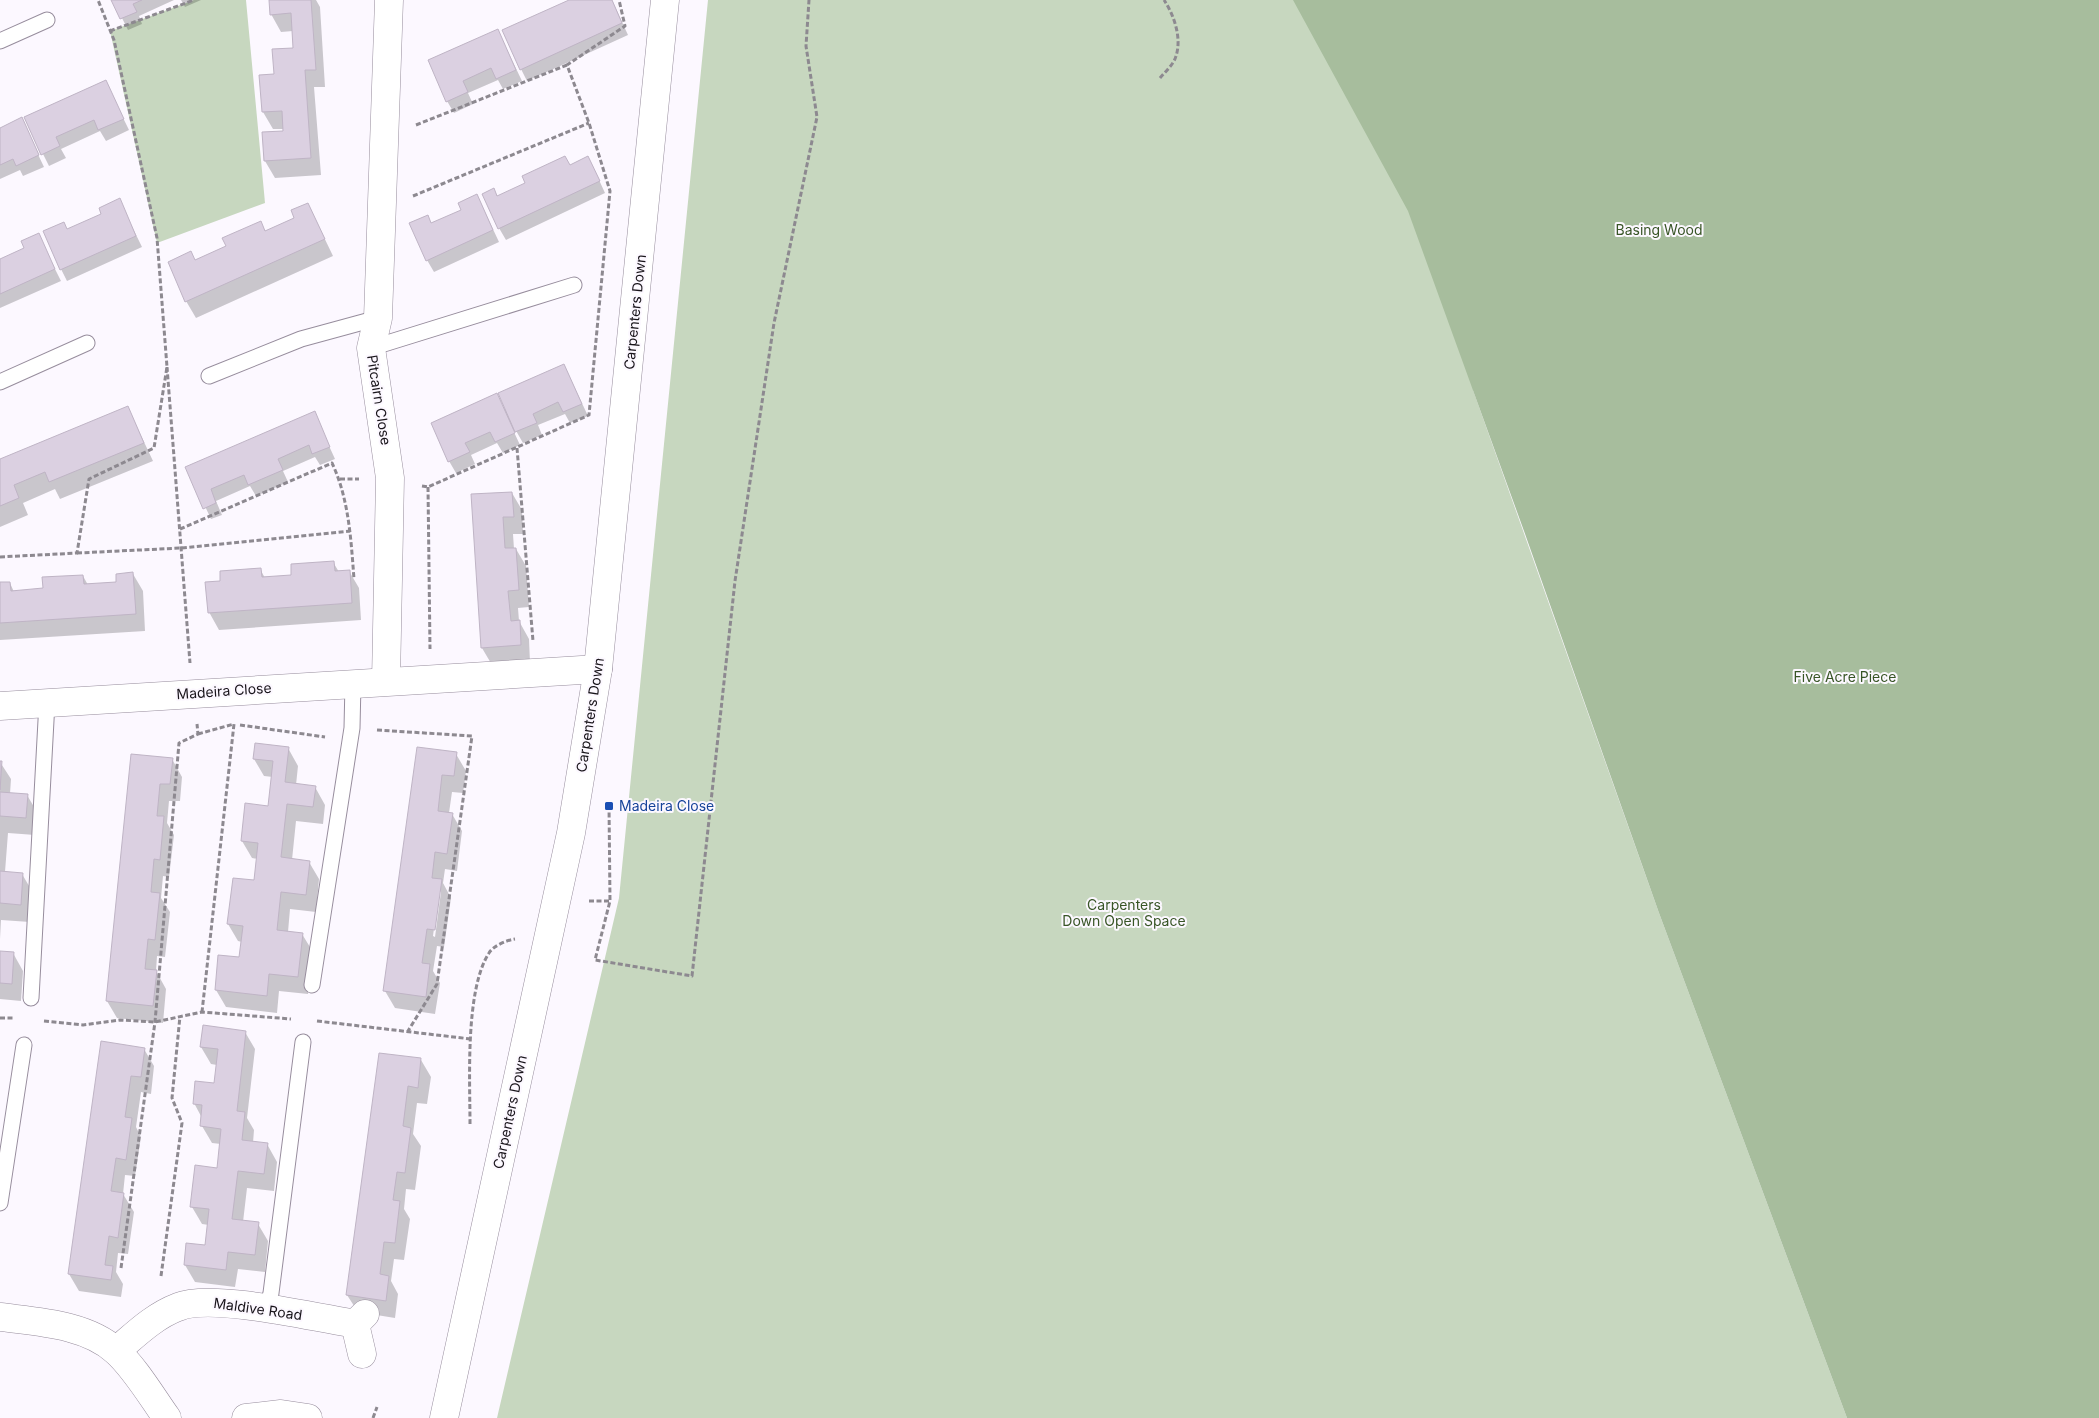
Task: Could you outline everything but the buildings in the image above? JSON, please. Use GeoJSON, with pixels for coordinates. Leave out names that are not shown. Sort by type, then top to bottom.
{"type":"FeatureCollection","features":[{"type":"Feature","properties":{"kind":"street","name":"Pitcairn Close"},"geometry":{"type":"LineString","coordinates":[[386,681],[390,478],[371,348],[378,318],[389,0]]}},
{"type":"Feature","properties":{"kind":"street","name":"Carpenters Down"},"geometry":{"type":"LineString","coordinates":[[444,1418],[570,833],[598,669],[665,0]]}},
{"type":"Feature","properties":{"kind":"street","name":"Madeira Close"},"geometry":{"type":"LineString","coordinates":[[0,706],[598,669]]}},
{"type":"Feature","properties":{"kind":"street","name":"Maldive Road"},"geometry":{"type":"LineString","coordinates":[[116,1351],[152,1322],[179,1306],[213,1301],[266,1310],[360,1319],[362,1354]]}},
{"type":"Feature","properties":{"kind":"street"},"geometry":{"type":"LineString","coordinates":[[0,1317],[52,1324],[93,1336],[116,1351],[167,1418]]}},
{"type":"Feature","properties":{"kind":"street"},"geometry":{"type":"LineString","coordinates":[[246,1418],[281,1414],[308,1418]]}},
{"type":"Feature","properties":{"kind":"lane"},"geometry":{"type":"LineString","coordinates":[[0,41],[47,20]]}},
{"type":"Feature","properties":{"kind":"lane"},"geometry":{"type":"LineString","coordinates":[[371,348],[574,285]]}},
{"type":"Feature","properties":{"kind":"lane"},"geometry":{"type":"LineString","coordinates":[[210,376],[301,339],[378,318]]}},
{"type":"Feature","properties":{"kind":"lane"},"geometry":{"type":"LineString","coordinates":[[0,382],[87,343]]}},
{"type":"Feature","properties":{"kind":"lane"},"geometry":{"type":"LineString","coordinates":[[312,985],[352,728],[353,683]]}},
{"type":"Feature","properties":{"kind":"lane"},"geometry":{"type":"LineString","coordinates":[[31,998],[47,702]]}},
{"type":"Feature","properties":{"kind":"lane"},"geometry":{"type":"LineString","coordinates":[[266,1310],[271,1293],[303,1042]]}},
{"type":"Feature","properties":{"kind":"lane"},"geometry":{"type":"LineString","coordinates":[[0,1204],[24,1046]]}},
{"type":"Feature","properties":{"kind":"path"},"geometry":{"type":"LineString","coordinates":[[98,0],[110,31],[157,238],[192,693],[198,734]]}},
{"type":"Feature","properties":{"kind":"path"},"geometry":{"type":"LineString","coordinates":[[110,31],[194,0]]}},
{"type":"Feature","properties":{"kind":"path"},"geometry":{"type":"LineString","coordinates":[[411,127],[567,65],[625,26],[620,0]]}},
{"type":"Feature","properties":{"kind":"path"},"geometry":{"type":"LineString","coordinates":[[609,803],[610,901],[595,960],[692,976],[736,572],[774,323],[817,117],[806,46],[809,0]]}},
{"type":"Feature","properties":{"kind":"path"},"geometry":{"type":"LineString","coordinates":[[1160,78],[1176,58],[1178,40],[1172,12],[1164,0]]}},
{"type":"Feature","properties":{"kind":"path"},"geometry":{"type":"LineString","coordinates":[[430,654],[428,487],[589,415],[610,191],[589,123],[567,65]]}},
{"type":"Feature","properties":{"kind":"path"},"geometry":{"type":"LineString","coordinates":[[410,197],[589,123]]}},
{"type":"Feature","properties":{"kind":"path"},"geometry":{"type":"LineString","coordinates":[[77,553],[88,479],[154,448],[167,367]]}},
{"type":"Feature","properties":{"kind":"path"},"geometry":{"type":"LineString","coordinates":[[517,448],[534,644]]}},
{"type":"Feature","properties":{"kind":"path"},"geometry":{"type":"LineString","coordinates":[[180,528],[332,463],[340,479],[350,531],[354,580]]}},
{"type":"Feature","properties":{"kind":"path"},"geometry":{"type":"LineString","coordinates":[[0,556],[181,548],[350,531]]}},
{"type":"Feature","properties":{"kind":"path"},"geometry":{"type":"LineString","coordinates":[[202,1012],[234,724]]}},
{"type":"Feature","properties":{"kind":"path"},"geometry":{"type":"LineString","coordinates":[[121,1268],[155,1022],[179,743],[198,734],[234,724],[331,738],[352,728],[472,736],[437,984],[408,1031]]}},
{"type":"Feature","properties":{"kind":"path"},"geometry":{"type":"LineString","coordinates":[[589,901],[610,901]]}},
{"type":"Feature","properties":{"kind":"path"},"geometry":{"type":"LineString","coordinates":[[470,1124],[471,1039],[476,986],[489,952],[509,939],[517,939]]}},
{"type":"Feature","properties":{"kind":"path"},"geometry":{"type":"LineString","coordinates":[[34,1019],[83,1026],[120,1020],[155,1022],[202,1012],[295,1019]]}},
{"type":"Feature","properties":{"kind":"path"},"geometry":{"type":"LineString","coordinates":[[161,1276],[182,1123],[172,1098],[180,1016]]}},
{"type":"Feature","properties":{"kind":"path"},"geometry":{"type":"LineString","coordinates":[[0,1018],[16,1018]]}},
{"type":"Feature","properties":{"kind":"path"},"geometry":{"type":"LineString","coordinates":[[314,1021],[471,1039]]}},
{"type":"Feature","properties":{"kind":"path"},"geometry":{"type":"LineString","coordinates":[[373,1418],[376,1407]]}},
{"type":"Feature","properties":{"kind":"green space"},"geometry":{"type":"Polygon","coordinates":[[[194,0],[246,0],[265,203],[157,243],[110,31],[194,0]]]}},
{"type":"Feature","properties":{"kind":"green space","name":"Carpenters Down Open Space"},"geometry":{"type":"Polygon","coordinates":[[[708,0],[2099,0],[1473,390],[1659,913],[1847,1418],[497,1418],[619,898],[708,0]]]}},
{"type":"Feature","properties":{"kind":"green space"},"geometry":{"type":"Polygon","coordinates":[[[1293,0],[2099,0],[2099,1418],[1847,1418],[1659,913],[1408,211],[1293,0]]]}},
{"type":"Feature","properties":{"kind":"place","name":"Madeira Close"},"geometry":{"type":"Point","coordinates":[609,806]}},
{"type":"Feature","properties":{"kind":"park label","name":"Basing Wood"},"geometry":{"type":"Point","coordinates":[1659,230]}},
{"type":"Feature","properties":{"kind":"park label","name":"Five Acre Piece"},"geometry":{"type":"Point","coordinates":[1845,677]}}]}
